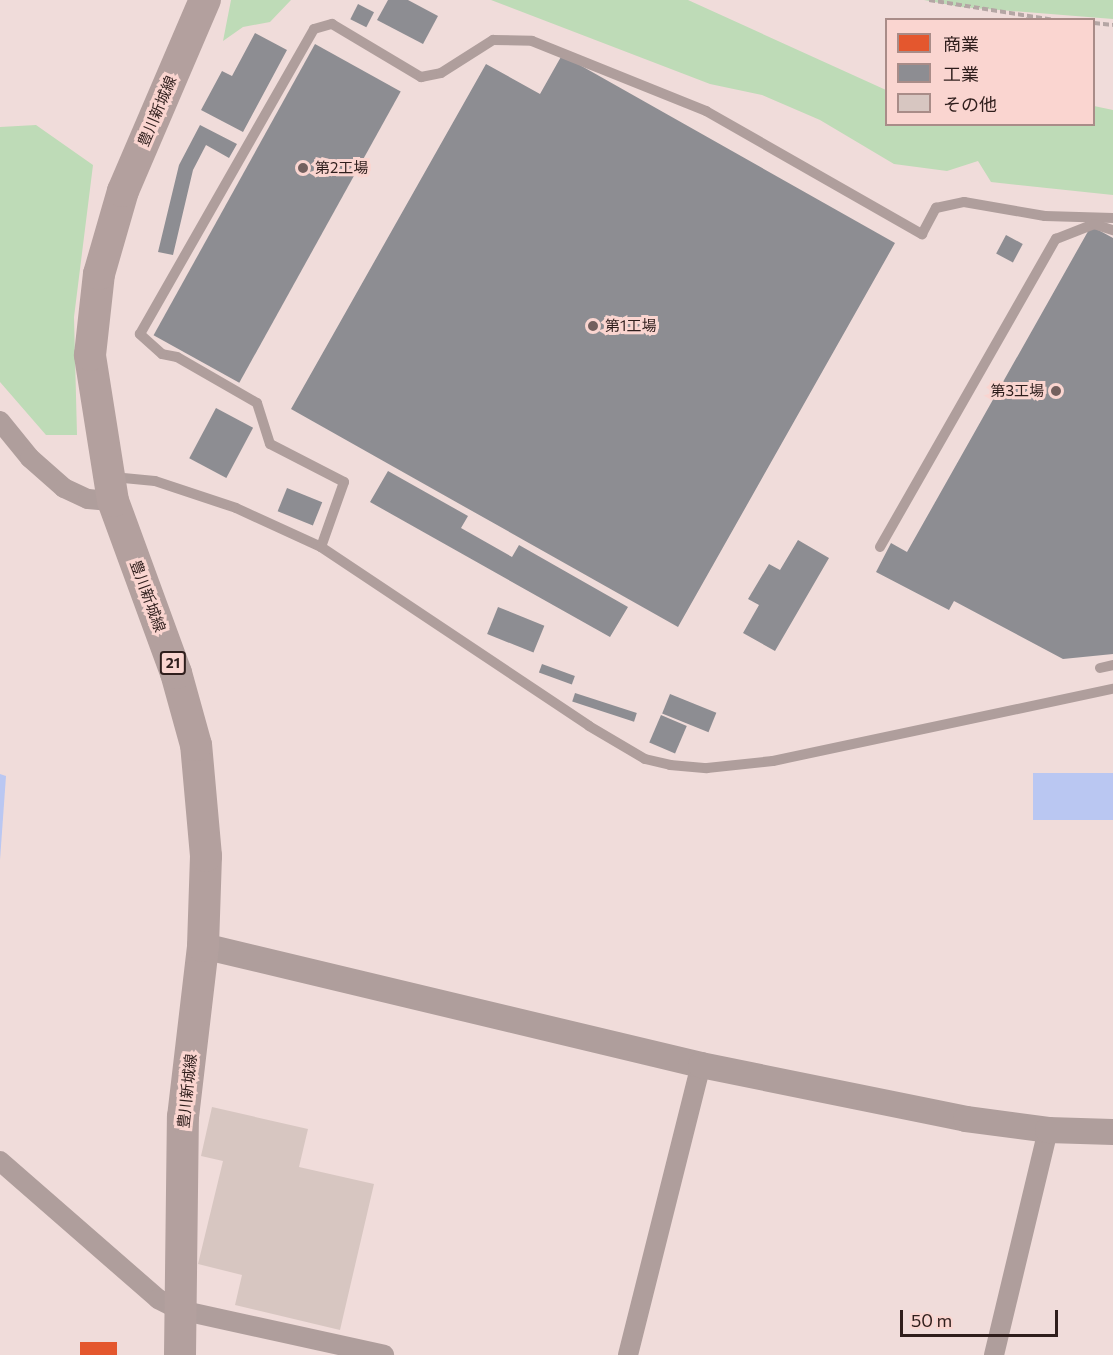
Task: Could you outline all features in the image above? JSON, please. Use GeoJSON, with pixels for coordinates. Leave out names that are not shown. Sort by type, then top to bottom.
{"type":"FeatureCollection","features":[{"type":"Feature","properties":{"kind":"main road","name":"豊川新城線"},"geometry":{"type":"LineString","coordinates":[[180,1355],[183,1117],[203,946],[206,856],[196,745],[176,673],[111,489],[90,355],[99,273],[123,191],[205,0]]}},
{"type":"Feature","properties":{"kind":"street"},"geometry":{"type":"LineString","coordinates":[[0,421],[30,458],[64,488],[88,499],[111,489]]}},
{"type":"Feature","properties":{"kind":"street"},"geometry":{"type":"LineString","coordinates":[[203,946],[701,1065],[1047,1130],[1113,1132]]}},
{"type":"Feature","properties":{"kind":"street"},"geometry":{"type":"LineString","coordinates":[[628,1355],[701,1065]]}},
{"type":"Feature","properties":{"kind":"street"},"geometry":{"type":"LineString","coordinates":[[994,1355],[1047,1130]]}},
{"type":"Feature","properties":{"kind":"street"},"geometry":{"type":"LineString","coordinates":[[0,1161],[158,1299],[180,1310],[337,1349],[384,1355]]}},
{"type":"Feature","properties":{"kind":"lane"},"geometry":{"type":"LineString","coordinates":[[321,547],[344,482],[270,444],[257,403],[177,357],[162,354],[140,334],[314,29],[332,24],[421,77],[441,73],[493,40],[532,41],[706,111],[922,234],[936,208],[964,202],[1045,216],[1113,218]]}},
{"type":"Feature","properties":{"kind":"lane"},"geometry":{"type":"LineString","coordinates":[[879,547],[1056,239],[1094,224],[1113,230]]}},
{"type":"Feature","properties":{"kind":"lane"},"geometry":{"type":"LineString","coordinates":[[111,489],[155,481],[236,508],[321,547],[589,726],[645,759],[670,765],[707,768],[773,761],[1113,689]]}},
{"type":"Feature","properties":{"kind":"lane"},"geometry":{"type":"LineString","coordinates":[[1100,668],[1113,665]]}},
{"type":"Feature","properties":{"kind":"path"},"geometry":{"type":"LineString","coordinates":[[929,0],[1042,18]]}},
{"type":"Feature","properties":{"kind":"path"},"geometry":{"type":"LineString","coordinates":[[1095,23],[1113,25]]}},
{"type":"Feature","properties":{"kind":"green space"},"geometry":{"type":"Polygon","coordinates":[[[231,0],[291,0],[270,22],[243,27],[223,41],[231,0]]]}},
{"type":"Feature","properties":{"kind":"green space"},"geometry":{"type":"Polygon","coordinates":[[[491,0],[688,0],[885,90],[885,126],[1095,126],[1095,106],[1113,110],[1113,195],[991,182],[978,161],[947,171],[894,164],[820,120],[762,95],[710,84],[491,0]]]}},
{"type":"Feature","properties":{"kind":"green space"},"geometry":{"type":"Polygon","coordinates":[[[924,0],[1113,0],[1113,19],[961,7],[924,0]]]}},
{"type":"Feature","properties":{"kind":"green space"},"geometry":{"type":"Polygon","coordinates":[[[36,125],[93,165],[74,317],[77,435],[46,435],[0,382],[0,127],[36,125]]]}},
{"type":"Feature","properties":{"kind":"water"},"geometry":{"type":"Polygon","coordinates":[[[1033,773],[1113,773],[1113,820],[1033,820],[1033,773]]]}},
{"type":"Feature","properties":{"kind":"water"},"geometry":{"type":"Polygon","coordinates":[[[0,774],[6,776],[0,860],[0,774]]]}},
{"type":"Feature","properties":{"kind":"building: 商業"},"geometry":{"type":"Polygon","coordinates":[[[80,1342],[117,1342],[117,1355],[80,1355],[80,1342]]]}},
{"type":"Feature","properties":{"kind":"building: 工業"},"geometry":{"type":"Polygon","coordinates":[[[388,0],[408,0],[438,16],[423,44],[377,20],[388,0]]]}},
{"type":"Feature","properties":{"kind":"building: 工業"},"geometry":{"type":"Polygon","coordinates":[[[358,4],[374,12],[366,27],[350,19],[358,4]]]}},
{"type":"Feature","properties":{"kind":"building: 工業"},"geometry":{"type":"Polygon","coordinates":[[[255,33],[287,50],[243,132],[201,110],[222,71],[232,76],[255,33]]]}},
{"type":"Feature","properties":{"kind":"building: 工業","name":"第2工場"},"geometry":{"type":"Polygon","coordinates":[[[315,44],[401,92],[239,383],[154,335],[315,44]]]}},
{"type":"Feature","properties":{"kind":"building: 工業","name":"第1工場"},"geometry":{"type":"Polygon","coordinates":[[[562,55],[895,243],[678,627],[291,409],[486,64],[540,94],[562,55]]]}},
{"type":"Feature","properties":{"kind":"building: 工業"},"geometry":{"type":"Polygon","coordinates":[[[200,125],[237,144],[229,158],[206,145],[193,170],[173,255],[158,252],[179,165],[200,125]]]}},
{"type":"Feature","properties":{"kind":"building: 工業","name":"第3工場"},"geometry":{"type":"Polygon","coordinates":[[[1091,226],[1113,238],[1113,654],[1063,659],[954,601],[949,610],[876,572],[891,543],[907,552],[1091,226]]]}},
{"type":"Feature","properties":{"kind":"building: 工業"},"geometry":{"type":"Polygon","coordinates":[[[1006,235],[1023,244],[1013,262],[996,254],[1006,235]]]}},
{"type":"Feature","properties":{"kind":"building: 工業"},"geometry":{"type":"Polygon","coordinates":[[[216,408],[253,428],[226,478],[189,458],[216,408]]]}},
{"type":"Feature","properties":{"kind":"building: 工業"},"geometry":{"type":"Polygon","coordinates":[[[388,471],[468,516],[461,528],[512,557],[519,545],[628,607],[610,637],[370,502],[388,471]]]}},
{"type":"Feature","properties":{"kind":"building: 工業"},"geometry":{"type":"Polygon","coordinates":[[[287,488],[322,502],[313,525],[278,511],[287,488]]]}},
{"type":"Feature","properties":{"kind":"building: 工業"},"geometry":{"type":"Polygon","coordinates":[[[798,540],[829,558],[775,651],[743,633],[759,605],[748,599],[769,564],[780,570],[798,540]]]}},
{"type":"Feature","properties":{"kind":"building: 工業"},"geometry":{"type":"Polygon","coordinates":[[[498,607],[544,626],[533,653],[487,634],[498,607]]]}},
{"type":"Feature","properties":{"kind":"building: 工業"},"geometry":{"type":"Polygon","coordinates":[[[542,664],[575,676],[572,684],[539,672],[542,664]]]}},
{"type":"Feature","properties":{"kind":"building: 工業"},"geometry":{"type":"Polygon","coordinates":[[[575,693],[637,713],[634,722],[572,702],[575,693]]]}},
{"type":"Feature","properties":{"kind":"building: 工業"},"geometry":{"type":"Polygon","coordinates":[[[670,694],[716,713],[708,732],[662,713],[670,694]]]}},
{"type":"Feature","properties":{"kind":"building: 工業"},"geometry":{"type":"Polygon","coordinates":[[[661,715],[687,726],[675,754],[649,743],[661,715]]]}},
{"type":"Feature","properties":{"kind":"building: その他"},"geometry":{"type":"Polygon","coordinates":[[[212,1107],[308,1129],[299,1167],[374,1184],[340,1330],[235,1305],[242,1275],[198,1264],[223,1161],[201,1156],[212,1107]]]}},
{"type":"Feature","properties":{"kind":"place","name":"第2工場"},"geometry":{"type":"Point","coordinates":[303,168]}},
{"type":"Feature","properties":{"kind":"place","name":"第1工場"},"geometry":{"type":"Point","coordinates":[593,326]}},
{"type":"Feature","properties":{"kind":"place","name":"第3工場"},"geometry":{"type":"Point","coordinates":[1056,391]}}]}
